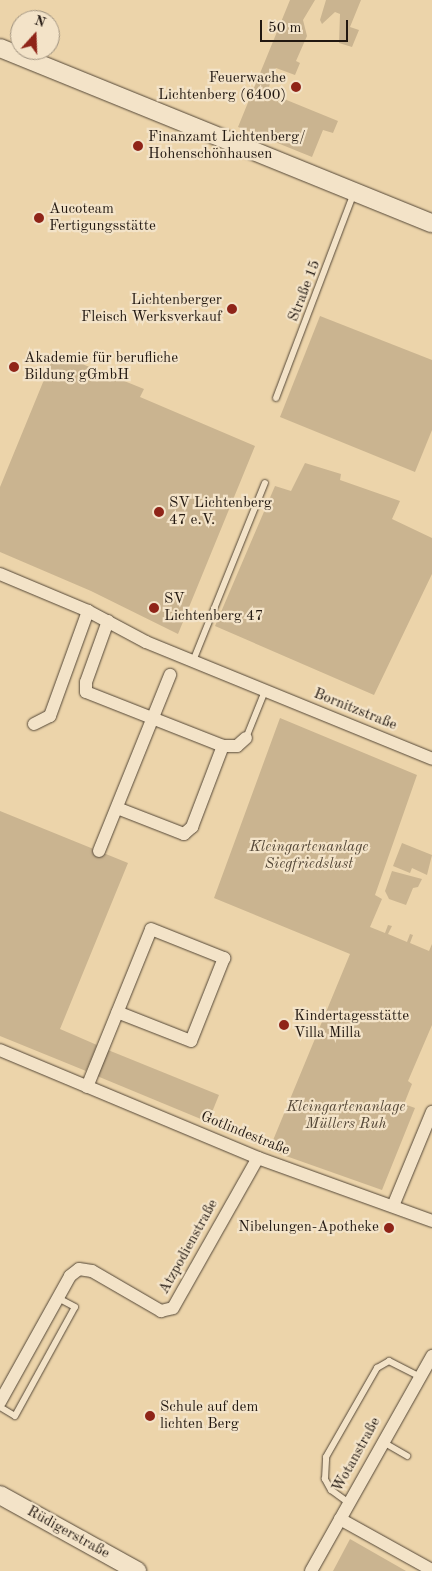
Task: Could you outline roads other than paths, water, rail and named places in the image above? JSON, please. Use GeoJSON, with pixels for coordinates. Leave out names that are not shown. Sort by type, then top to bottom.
{"type":"FeatureCollection","features":[{"type":"Feature","properties":{"kind":"street"},"geometry":{"type":"LineString","coordinates":[[0,48],[432,223]]}},
{"type":"Feature","properties":{"kind":"street","name":"Bornitzstraße"},"geometry":{"type":"LineString","coordinates":[[0,574],[88,610],[192,661],[432,759]]}},
{"type":"Feature","properties":{"kind":"street"},"geometry":{"type":"LineString","coordinates":[[34,724],[50,716],[88,610]]}},
{"type":"Feature","properties":{"kind":"street"},"geometry":{"type":"LineString","coordinates":[[108,621],[85,688],[90,695],[223,746],[237,746],[246,738]]}},
{"type":"Feature","properties":{"kind":"street"},"geometry":{"type":"LineString","coordinates":[[99,851],[170,675]]}},
{"type":"Feature","properties":{"kind":"street"},"geometry":{"type":"LineString","coordinates":[[117,808],[184,834],[192,827],[223,746]]}},
{"type":"Feature","properties":{"kind":"street"},"geometry":{"type":"LineString","coordinates":[[87,1087],[117,1012],[151,928],[224,958],[190,1041],[117,1012]]}},
{"type":"Feature","properties":{"kind":"street","name":"Gotlindestraße"},"geometry":{"type":"LineString","coordinates":[[1,1054],[87,1087],[258,1158],[432,1221]]}},
{"type":"Feature","properties":{"kind":"street"},"geometry":{"type":"LineString","coordinates":[[393,1206],[432,1112]]}},
{"type":"Feature","properties":{"kind":"street","name":"Atzpodienstraße"},"geometry":{"type":"LineString","coordinates":[[0,1402],[70,1276],[79,1269],[92,1271],[161,1311],[173,1308],[258,1158]]}},
{"type":"Feature","properties":{"kind":"street","name":"Wotanstraße"},"geometry":{"type":"LineString","coordinates":[[311,1571],[432,1356]]}},
{"type":"Feature","properties":{"kind":"street","name":"Rüdigerstraße"},"geometry":{"type":"LineString","coordinates":[[0,1495],[113,1565],[137,1571]]}},
{"type":"Feature","properties":{"kind":"street"},"geometry":{"type":"LineString","coordinates":[[340,1519],[432,1570]]}},
{"type":"Feature","properties":{"kind":"lane","name":"Straße 15"},"geometry":{"type":"LineString","coordinates":[[276,398],[355,192]]}},
{"type":"Feature","properties":{"kind":"lane"},"geometry":{"type":"LineString","coordinates":[[192,661],[265,482]]}},
{"type":"Feature","properties":{"kind":"lane"},"geometry":{"type":"LineString","coordinates":[[246,738],[265,691]]}},
{"type":"Feature","properties":{"kind":"lane"},"geometry":{"type":"LineString","coordinates":[[0,1407],[15,1416],[75,1308],[58,1298]]}},
{"type":"Feature","properties":{"kind":"lane"},"geometry":{"type":"LineString","coordinates":[[349,1503],[328,1485],[324,1465],[326,1457],[377,1368],[389,1361],[420,1377]]}},
{"type":"Feature","properties":{"kind":"lane"},"geometry":{"type":"LineString","coordinates":[[383,1442],[407,1456]]}},
{"type":"Feature","properties":{"kind":"place","name":"Feuerwache Lichtenberg (6400)"},"geometry":{"type":"Point","coordinates":[296,87]}},
{"type":"Feature","properties":{"kind":"place","name":"Finanzamt Lichtenberg/ Hohenschönhausen"},"geometry":{"type":"Point","coordinates":[138,146]}},
{"type":"Feature","properties":{"kind":"place","name":"Aucoteam Fertigungsstätte"},"geometry":{"type":"Point","coordinates":[39,218]}},
{"type":"Feature","properties":{"kind":"place","name":"Lichtenberger Fleisch Werksverkauf"},"geometry":{"type":"Point","coordinates":[232,309]}},
{"type":"Feature","properties":{"kind":"place","name":"Akademie für berufliche Bildung gGmbH"},"geometry":{"type":"Point","coordinates":[14,367]}},
{"type":"Feature","properties":{"kind":"place","name":"SV Lichtenberg 47 e.V."},"geometry":{"type":"Point","coordinates":[159,512]}},
{"type":"Feature","properties":{"kind":"place","name":"SV Lichtenberg 47"},"geometry":{"type":"Point","coordinates":[154,608]}},
{"type":"Feature","properties":{"kind":"place","name":"Kindertagesstätte Villa Milla"},"geometry":{"type":"Point","coordinates":[284,1025]}},
{"type":"Feature","properties":{"kind":"place","name":"Nibelungen-Apotheke"},"geometry":{"type":"Point","coordinates":[389,1228]}},
{"type":"Feature","properties":{"kind":"place","name":"Schule auf dem lichten Berg"},"geometry":{"type":"Point","coordinates":[150,1416]}},
{"type":"Feature","properties":{"kind":"park label","name":"Kleingartenanlage Siegfriedslust"},"geometry":{"type":"Point","coordinates":[309,856]}},
{"type":"Feature","properties":{"kind":"park label","name":"Kleingartenanlage Müllers Ruh"},"geometry":{"type":"Point","coordinates":[346,1116]}}]}
